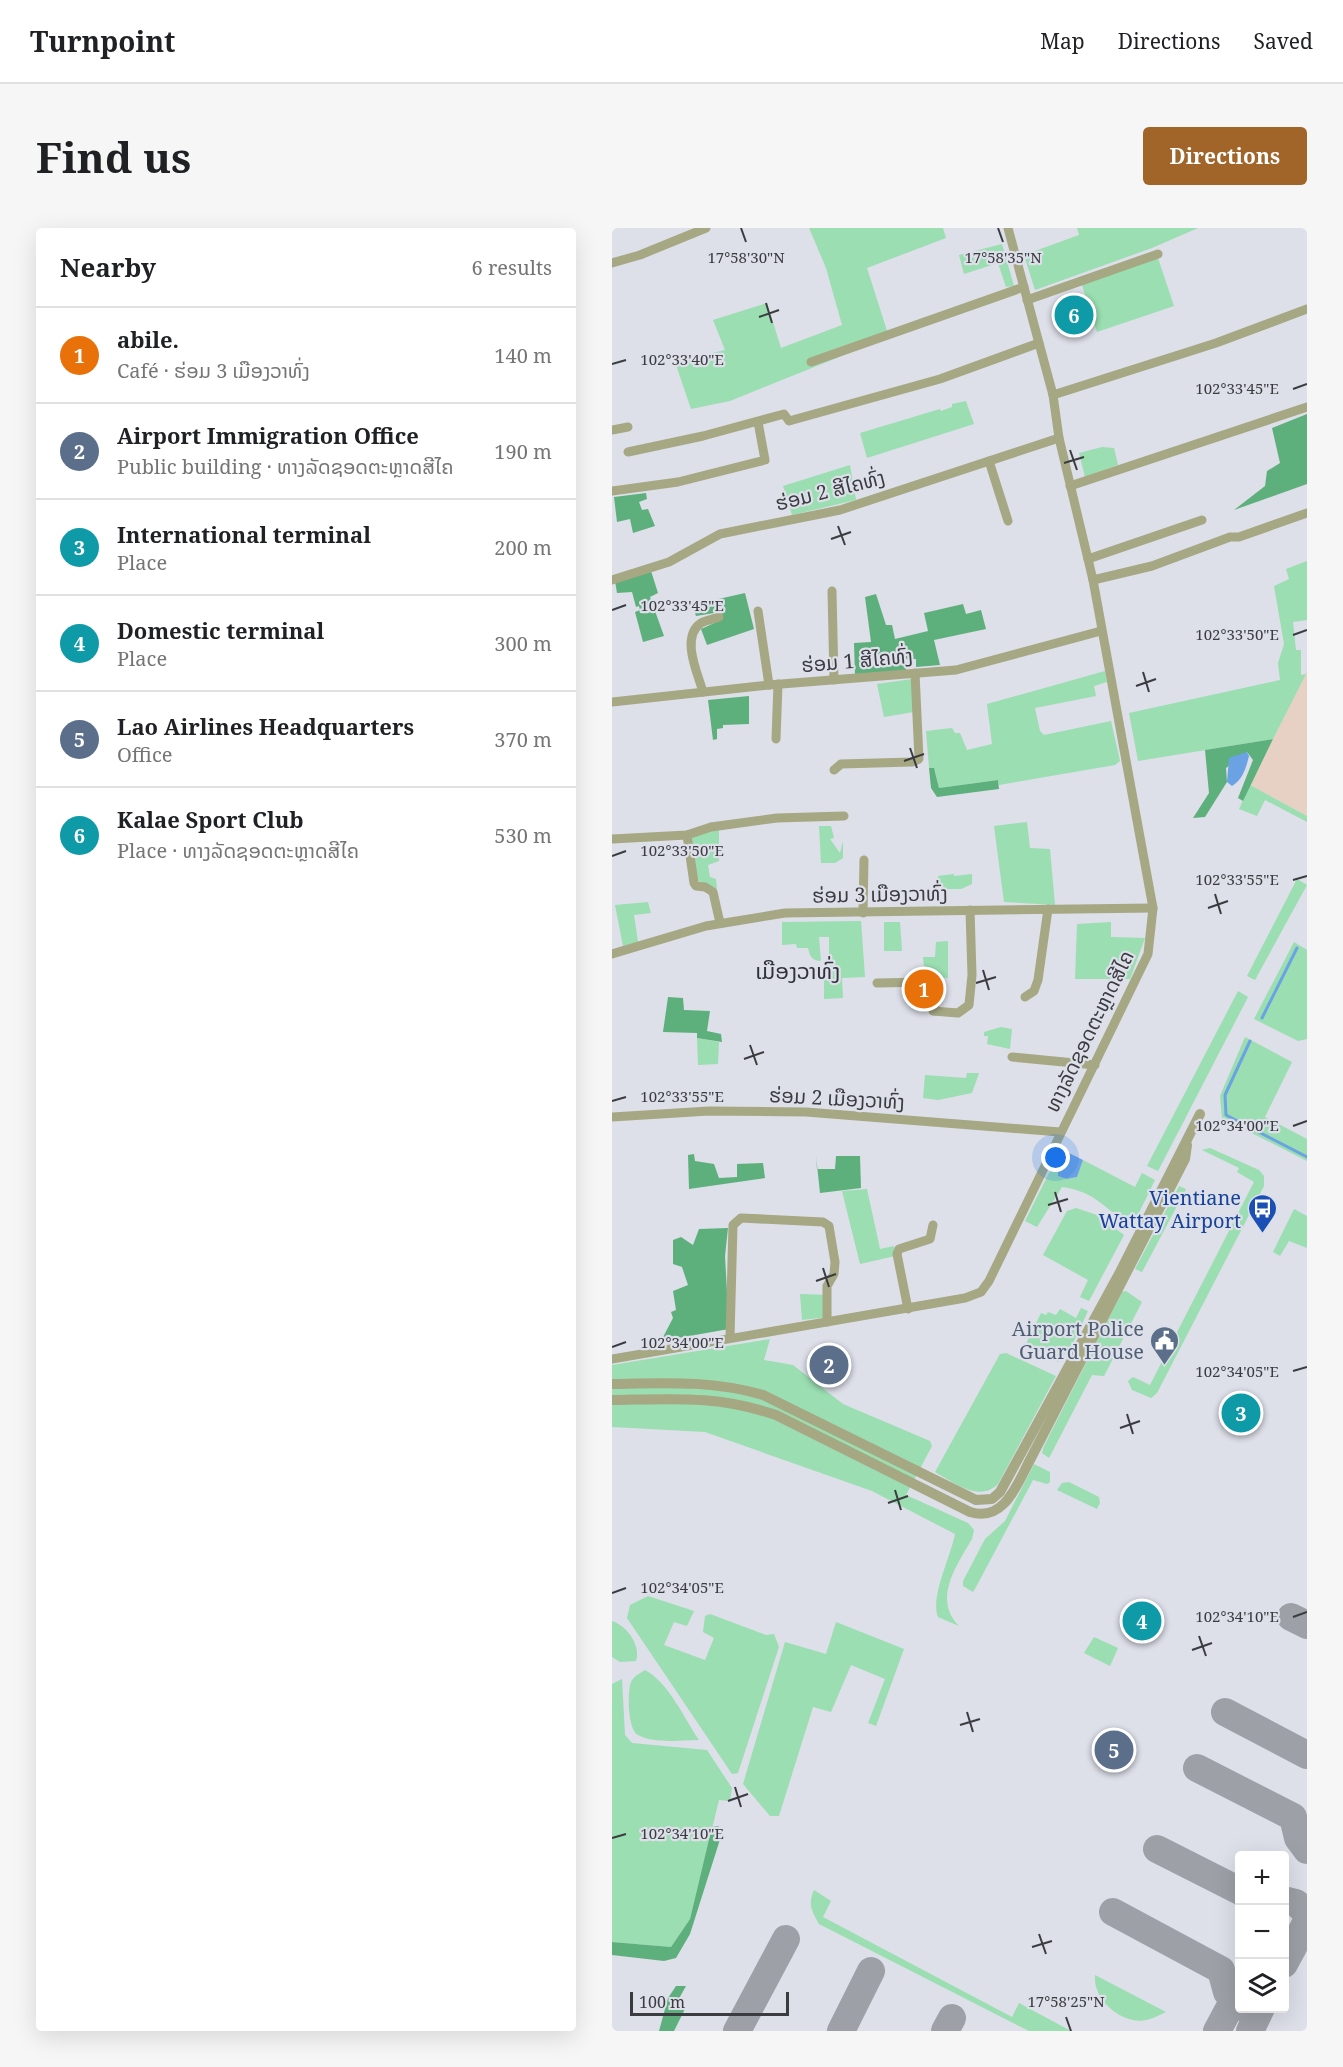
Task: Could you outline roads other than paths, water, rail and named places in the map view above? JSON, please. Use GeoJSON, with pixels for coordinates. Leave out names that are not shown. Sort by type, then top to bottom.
{"type":"FeatureCollection","features":[{"type":"Feature","properties":{"kind":"street"},"geometry":{"type":"LineString","coordinates":[[612,263],[640,255],[706,228]]}},
{"type":"Feature","properties":{"kind":"street","name":"ທາງລັດຊອດຕະຫຼາດສີໄຄ"},"geometry":{"type":"LineString","coordinates":[[612,1359],[730,1337],[908,1309],[965,1298],[981,1292],[989,1281],[1148,954],[1153,908],[1093,580],[1059,438],[1053,395],[1008,228]]}},
{"type":"Feature","properties":{"kind":"street"},"geometry":{"type":"LineString","coordinates":[[1027,300],[1158,254]]}},
{"type":"Feature","properties":{"kind":"street"},"geometry":{"type":"LineString","coordinates":[[811,362],[1024,287]]}},
{"type":"Feature","properties":{"kind":"street"},"geometry":{"type":"LineString","coordinates":[[1053,395],[1216,343],[1307,309]]}},
{"type":"Feature","properties":{"kind":"street"},"geometry":{"type":"LineString","coordinates":[[628,452],[784,414],[789,422],[940,379],[1039,343]]}},
{"type":"Feature","properties":{"kind":"street"},"geometry":{"type":"LineString","coordinates":[[1070,486],[1307,407]]}},
{"type":"Feature","properties":{"kind":"street"},"geometry":{"type":"LineString","coordinates":[[612,491],[678,482],[765,460],[758,422]]}},
{"type":"Feature","properties":{"kind":"street"},"geometry":{"type":"LineString","coordinates":[[612,430],[628,427]]}},
{"type":"Feature","properties":{"kind":"street","name":"ຮ່ອມ 2 ສີໄຄທົ່ງ"},"geometry":{"type":"LineString","coordinates":[[612,580],[669,562],[720,534],[840,510],[1059,438]]}},
{"type":"Feature","properties":{"kind":"street"},"geometry":{"type":"LineString","coordinates":[[989,461],[1008,521]]}},
{"type":"Feature","properties":{"kind":"street"},"geometry":{"type":"LineString","coordinates":[[1093,580],[1152,566],[1230,537],[1239,537],[1307,513]]}},
{"type":"Feature","properties":{"kind":"street"},"geometry":{"type":"LineString","coordinates":[[1088,560],[1202,520]]}},
{"type":"Feature","properties":{"kind":"street"},"geometry":{"type":"LineString","coordinates":[[832,591],[834,680]]}},
{"type":"Feature","properties":{"kind":"street"},"geometry":{"type":"LineString","coordinates":[[758,611],[773,685],[776,739]]}},
{"type":"Feature","properties":{"kind":"street"},"geometry":{"type":"LineString","coordinates":[[703,692],[691,651],[692,639],[695,629],[701,623],[719,617]]}},
{"type":"Feature","properties":{"kind":"street","name":"ຮ່ອມ 1 ສີໄຄທົ່ງ"},"geometry":{"type":"LineString","coordinates":[[612,702],[773,685],[966,669],[1101,631]]}},
{"type":"Feature","properties":{"kind":"street"},"geometry":{"type":"LineString","coordinates":[[834,770],[841,764],[912,762],[920,759],[915,673]]}},
{"type":"Feature","properties":{"kind":"street"},"geometry":{"type":"LineString","coordinates":[[612,839],[687,835],[711,827],[777,818],[844,816]]}},
{"type":"Feature","properties":{"kind":"street"},"geometry":{"type":"LineString","coordinates":[[687,835],[694,883],[713,892],[720,923]]}},
{"type":"Feature","properties":{"kind":"street"},"geometry":{"type":"LineString","coordinates":[[863,913],[864,860]]}},
{"type":"Feature","properties":{"kind":"street","name":"ຮ່ອມ 3 ເມືອງວາທົ່ງ"},"geometry":{"type":"LineString","coordinates":[[612,954],[626,948],[720,923],[784,913],[1153,908]]}},
{"type":"Feature","properties":{"kind":"street"},"geometry":{"type":"LineString","coordinates":[[1025,997],[1034,991],[1038,981],[1048,909]]}},
{"type":"Feature","properties":{"kind":"street"},"geometry":{"type":"LineString","coordinates":[[877,983],[930,982],[934,984],[934,1011],[958,1013],[969,1005],[972,975],[970,910]]}},
{"type":"Feature","properties":{"kind":"street"},"geometry":{"type":"LineString","coordinates":[[1012,1057],[1095,1065]]}},
{"type":"Feature","properties":{"kind":"street","name":"ຮ່ອມ 2 ເມືອງວາທົ່ງ"},"geometry":{"type":"LineString","coordinates":[[612,1117],[709,1111],[806,1112],[1060,1132]]}},
{"type":"Feature","properties":{"kind":"street"},"geometry":{"type":"LineString","coordinates":[[612,1400],[685,1398],[732,1401],[786,1413],[927,1475],[976,1500],[992,1499],[1000,1492],[1119,1274],[1200,1114]]}},
{"type":"Feature","properties":{"kind":"street"},"geometry":{"type":"LineString","coordinates":[[612,1384],[686,1383],[734,1387],[763,1395],[786,1413],[921,1488],[976,1514],[994,1511],[1009,1499],[1180,1170],[1185,1159],[1187,1138]]}},
{"type":"Feature","properties":{"kind":"street"},"geometry":{"type":"LineString","coordinates":[[730,1337],[733,1225],[741,1218],[823,1222],[829,1226],[835,1262],[834,1274],[827,1286],[827,1322]]}},
{"type":"Feature","properties":{"kind":"street"},"geometry":{"type":"LineString","coordinates":[[908,1309],[897,1254],[899,1249],[930,1239],[933,1225]]}},
{"type":"Feature","properties":{"kind":"street"},"geometry":{"type":"LineString","coordinates":[[685,1398],[686,1383]]}},
{"type":"Feature","properties":{"kind":"street"},"geometry":{"type":"LineString","coordinates":[[921,1488],[927,1475]]}},
{"type":"Feature","properties":{"kind":"water"},"geometry":{"type":"Polygon","coordinates":[[[1247,752],[1249,756],[1244,773],[1232,786],[1227,782],[1229,758],[1247,752]]]}},
{"type":"Feature","properties":{"kind":"water"},"geometry":{"type":"Polygon","coordinates":[[[1067,1152],[1083,1160],[1077,1177],[1067,1179],[1058,1176],[1058,1166],[1067,1152]]]}},
{"type":"Feature","properties":{"kind":"waterway"},"geometry":{"type":"LineString","coordinates":[[1262,1018],[1297,948]]}},
{"type":"Feature","properties":{"kind":"waterway"},"geometry":{"type":"LineString","coordinates":[[1250,1041],[1225,1095],[1226,1115],[1307,1157]]}},
{"type":"Feature","properties":{"kind":"place","name":"Kalae Sport Club"},"geometry":{"type":"Point","coordinates":[1074,315]}},
{"type":"Feature","properties":{"kind":"place","name":"abile."},"geometry":{"type":"Point","coordinates":[924,989]}},
{"type":"Feature","properties":{"kind":"place","name":"Vientiane Wattay Airport"},"geometry":{"type":"Point","coordinates":[1262,1234]}},
{"type":"Feature","properties":{"kind":"place","name":"Airport Immigration Office"},"geometry":{"type":"Point","coordinates":[829,1365]}},
{"type":"Feature","properties":{"kind":"place","name":"Airport Police Guard House"},"geometry":{"type":"Point","coordinates":[1165,1366]}},
{"type":"Feature","properties":{"kind":"place","name":"International terminal"},"geometry":{"type":"Point","coordinates":[1241,1413]}},
{"type":"Feature","properties":{"kind":"place","name":"Domestic terminal"},"geometry":{"type":"Point","coordinates":[1142,1621]}},
{"type":"Feature","properties":{"kind":"place","name":"Lao Airlines Headquarters"},"geometry":{"type":"Point","coordinates":[1114,1750]}},
{"type":"Feature","properties":{"kind":"district","name":"ເມືອງວາທົ່ງ"},"geometry":{"type":"Point","coordinates":[798,970]}}]}
